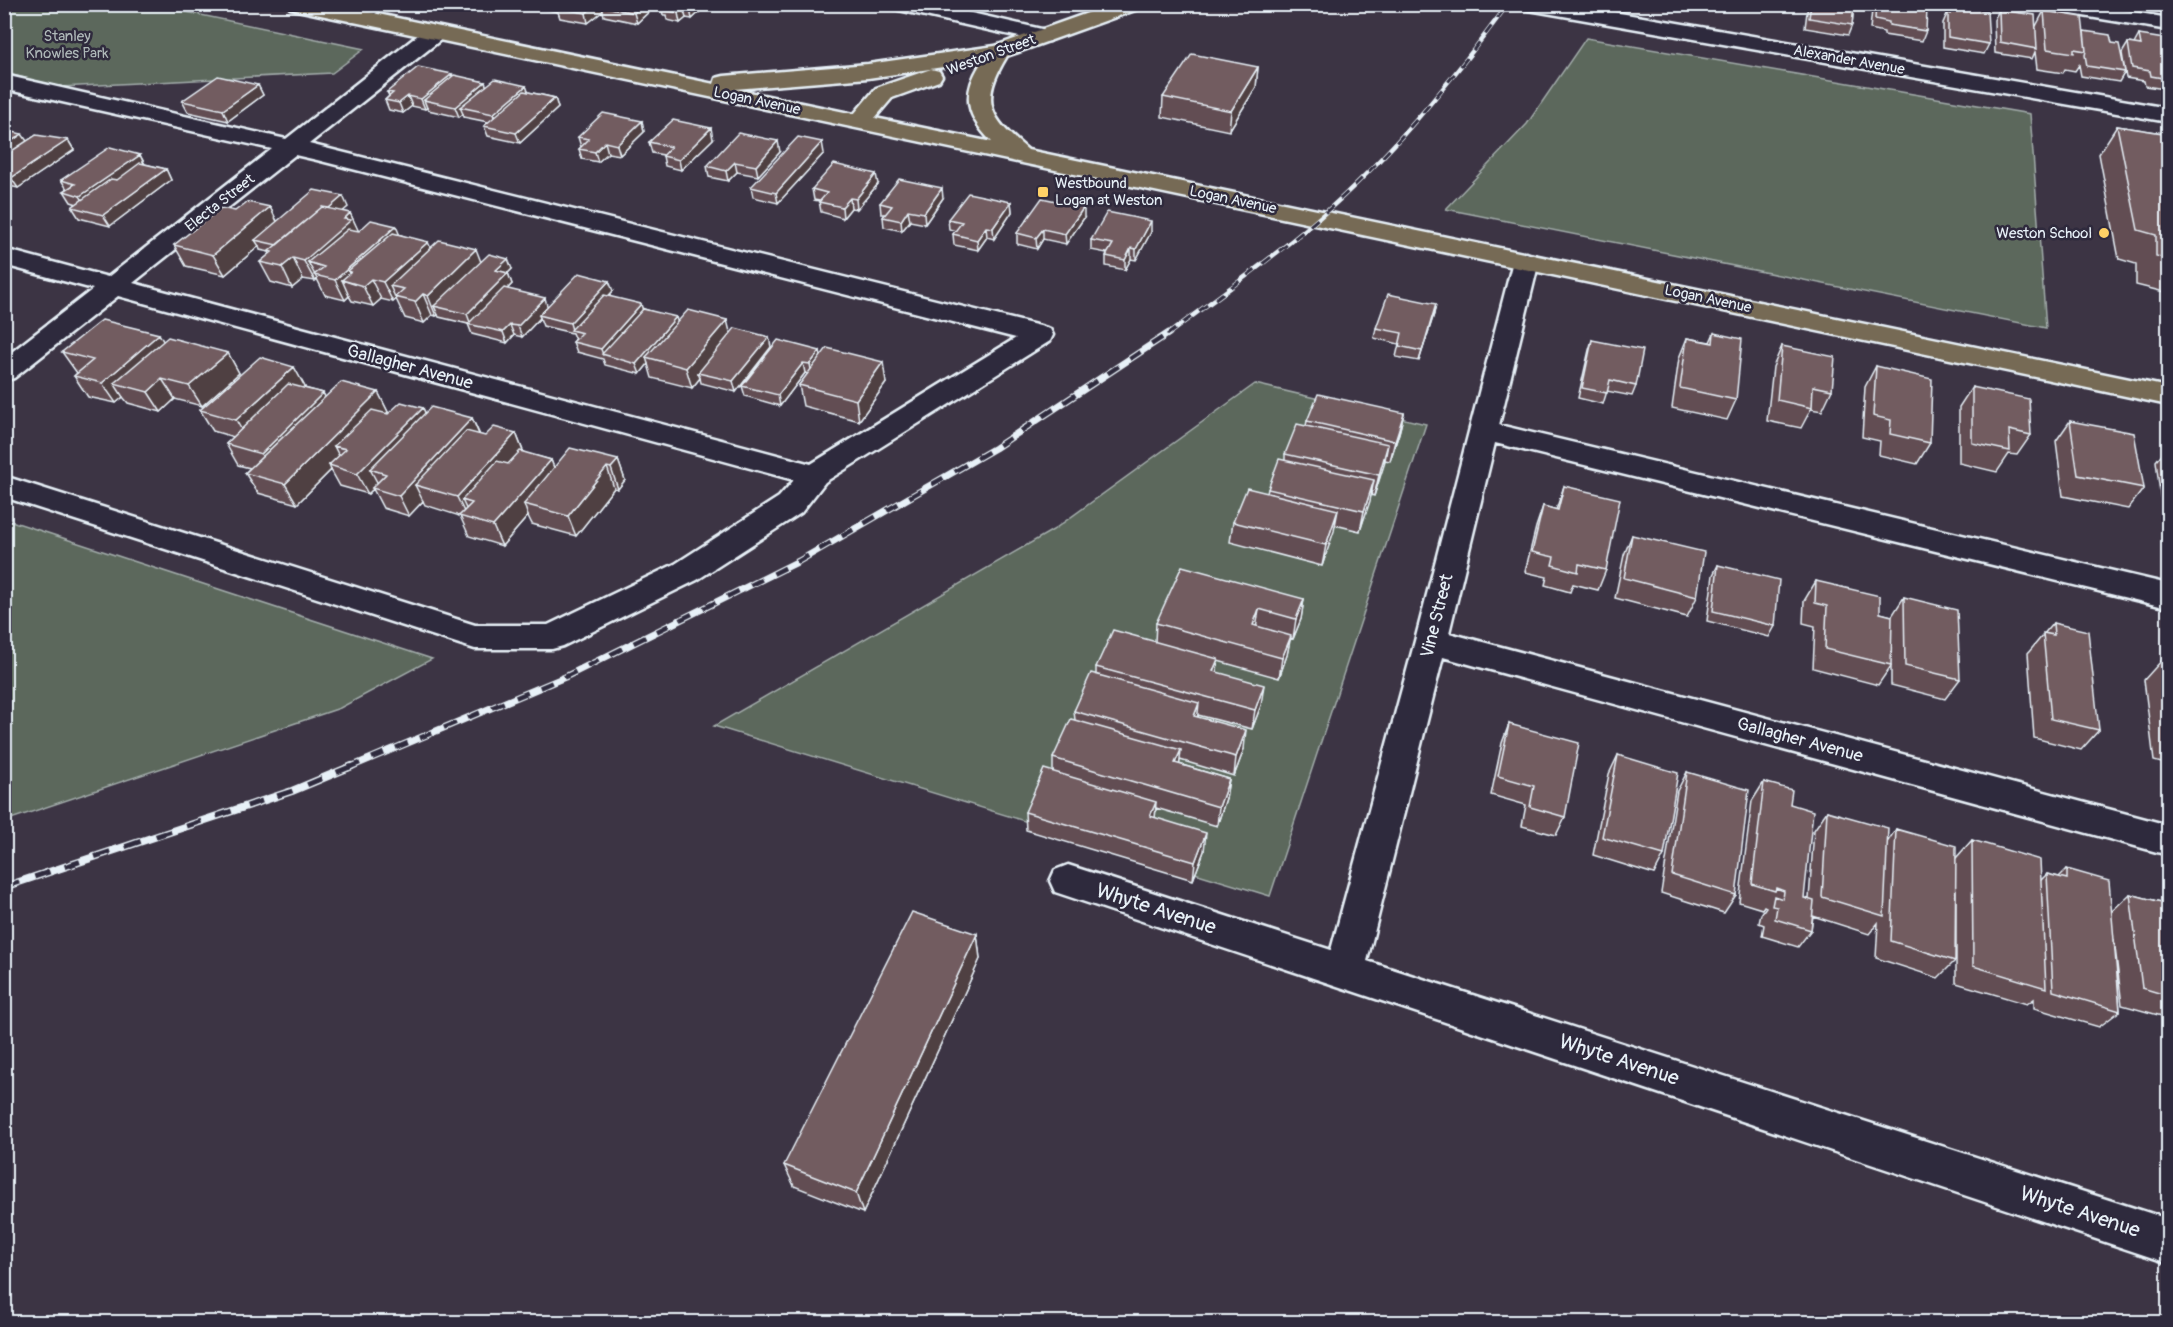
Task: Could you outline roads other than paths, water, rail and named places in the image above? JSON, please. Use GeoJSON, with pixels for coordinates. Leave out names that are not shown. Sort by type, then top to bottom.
{"type":"FeatureCollection","features":[{"type":"Feature","properties":{"kind":"main road","name":"Logan Avenue"},"geometry":{"type":"LineString","coordinates":[[297,4],[365,11],[435,33],[2169,396]]}},
{"type":"Feature","properties":{"kind":"main road","name":"Weston Street"},"geometry":{"type":"LineString","coordinates":[[859,122],[884,93],[1123,7]]}},
{"type":"Feature","properties":{"kind":"main road"},"geometry":{"type":"LineString","coordinates":[[689,86],[868,71],[999,52]]}},
{"type":"Feature","properties":{"kind":"main road"},"geometry":{"type":"LineString","coordinates":[[999,52],[980,88],[980,101],[989,125],[999,138],[1020,155]]}},
{"type":"Feature","properties":{"kind":"street"},"geometry":{"type":"LineString","coordinates":[[899,4],[1042,36]]}},
{"type":"Feature","properties":{"kind":"street","name":"Alexander Avenue"},"geometry":{"type":"LineString","coordinates":[[1529,4],[2169,115]]}},
{"type":"Feature","properties":{"kind":"street"},"geometry":{"type":"LineString","coordinates":[[1655,27],[1661,4]]}},
{"type":"Feature","properties":{"kind":"street"},"geometry":{"type":"LineString","coordinates":[[2047,4],[2169,24]]}},
{"type":"Feature","properties":{"kind":"street","name":"Electa Street"},"geometry":{"type":"LineString","coordinates":[[4,372],[435,33]]}},
{"type":"Feature","properties":{"kind":"street"},"geometry":{"type":"LineString","coordinates":[[4,82],[291,147],[1040,334],[815,476],[790,505],[686,572],[552,637],[475,637],[4,486]]}},
{"type":"Feature","properties":{"kind":"street","name":"Gallagher Avenue"},"geometry":{"type":"LineString","coordinates":[[4,257],[111,288],[815,476]]}},
{"type":"Feature","properties":{"kind":"street","name":"Vine Street"},"geometry":{"type":"LineString","coordinates":[[1345,970],[1431,641],[1526,261]]}},
{"type":"Feature","properties":{"kind":"street"},"geometry":{"type":"LineString","coordinates":[[1484,431],[2169,596]]}},
{"type":"Feature","properties":{"kind":"street","name":"Gallagher Avenue"},"geometry":{"type":"LineString","coordinates":[[1431,641],[2169,840]]}},
{"type":"Feature","properties":{"kind":"street","name":"Whyte Avenue"},"geometry":{"type":"LineString","coordinates":[[1068,881],[2169,1241]]}},
{"type":"Feature","properties":{"kind":"railway"},"geometry":{"type":"LineString","coordinates":[[1167,335],[1282,249],[1371,169],[1420,116],[1508,4]]}},
{"type":"Feature","properties":{"kind":"railway"},"geometry":{"type":"LineString","coordinates":[[348,768],[565,677],[799,561],[995,448],[1169,333]]}},
{"type":"Feature","properties":{"kind":"railway"},"geometry":{"type":"LineString","coordinates":[[4,887],[292,791],[352,766]]}},
{"type":"Feature","properties":{"kind":"place","name":"Westbound Logan at Weston"},"geometry":{"type":"Point","coordinates":[1043,192]}},
{"type":"Feature","properties":{"kind":"place","name":"Weston School"},"geometry":{"type":"Point","coordinates":[2104,233]}},
{"type":"Feature","properties":{"kind":"park label","name":"Stanley Knowles Park"},"geometry":{"type":"Point","coordinates":[67,44]}}]}
